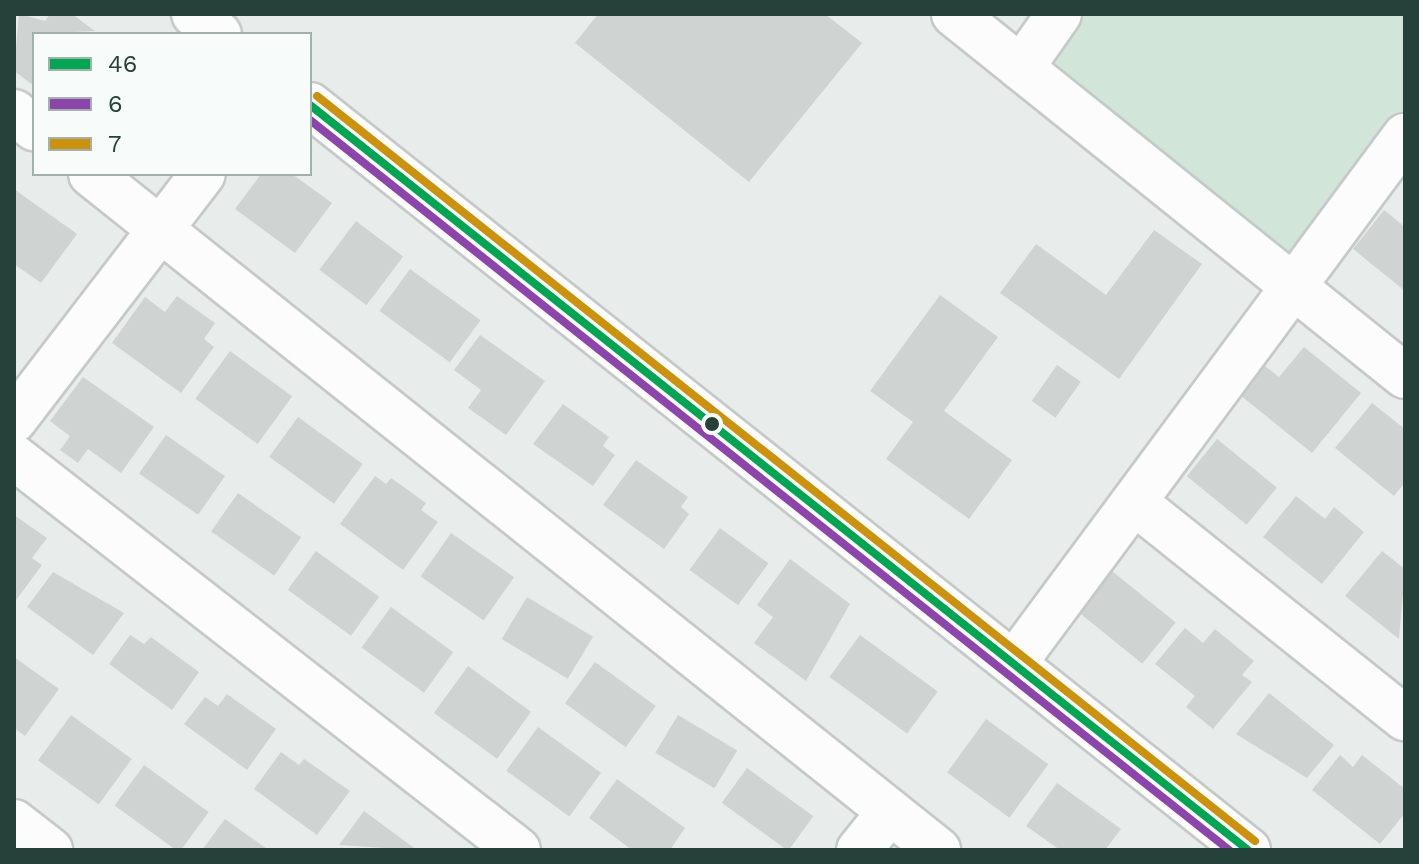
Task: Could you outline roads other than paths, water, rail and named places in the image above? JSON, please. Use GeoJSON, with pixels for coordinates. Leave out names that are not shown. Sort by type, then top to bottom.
{"type":"FeatureCollection","features":[{"type":"Feature","properties":{"kind":"street"},"geometry":{"type":"LineString","coordinates":[[194,14],[216,32]]}},
{"type":"Feature","properties":{"kind":"street"},"geometry":{"type":"LineString","coordinates":[[954,14],[1405,376]]}},
{"type":"Feature","properties":{"kind":"street"},"geometry":{"type":"LineString","coordinates":[[1021,68],[1059,14]]}},
{"type":"Feature","properties":{"kind":"street"},"geometry":{"type":"LineString","coordinates":[[312,107],[709,428],[1015,662],[1248,850]]}},
{"type":"Feature","properties":{"kind":"street"},"geometry":{"type":"LineString","coordinates":[[14,112],[32,126]]}},
{"type":"Feature","properties":{"kind":"street"},"geometry":{"type":"LineString","coordinates":[[1015,662],[1405,136]]}},
{"type":"Feature","properties":{"kind":"street"},"geometry":{"type":"LineString","coordinates":[[94,176],[938,850]]}},
{"type":"Feature","properties":{"kind":"street"},"geometry":{"type":"LineString","coordinates":[[14,420],[202,176]]}},
{"type":"Feature","properties":{"kind":"street"},"geometry":{"type":"LineString","coordinates":[[14,457],[518,850]]}},
{"type":"Feature","properties":{"kind":"street"},"geometry":{"type":"LineString","coordinates":[[1134,502],[1405,718]]}},
{"type":"Feature","properties":{"kind":"street"},"geometry":{"type":"LineString","coordinates":[[859,850],[889,813]]}},
{"type":"Feature","properties":{"kind":"street"},"geometry":{"type":"LineString","coordinates":[[14,822],[50,850]]}}]}
